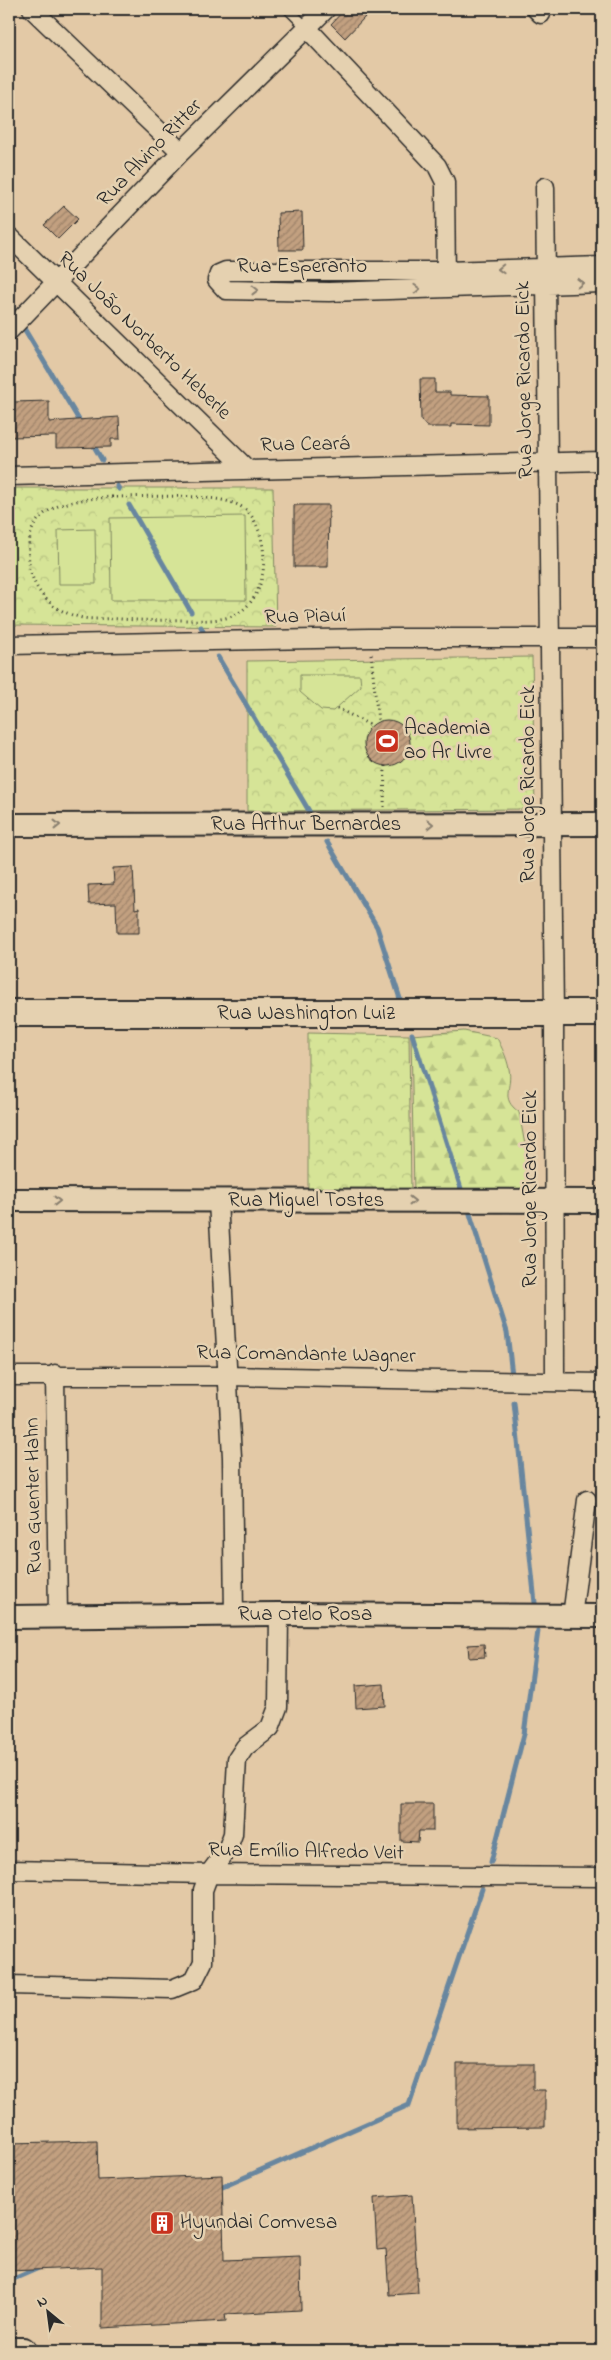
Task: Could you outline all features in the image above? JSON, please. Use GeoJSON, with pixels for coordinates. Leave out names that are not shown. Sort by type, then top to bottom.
{"type":"FeatureCollection","features":[{"type":"Feature","properties":{"kind":"main road","name":"Rua Washington Luiz"},"geometry":{"type":"LineString","coordinates":[[9,1013],[554,1015],[602,1013]]}},
{"type":"Feature","properties":{"kind":"main road"},"geometry":{"type":"LineString","coordinates":[[9,2351],[23,2351]]}},
{"type":"Feature","properties":{"kind":"street"},"geometry":{"type":"LineString","coordinates":[[32,9],[181,152]]}},
{"type":"Feature","properties":{"kind":"street","name":"Rua Alvino Ritter"},"geometry":{"type":"LineString","coordinates":[[9,331],[181,152],[326,9]]}},
{"type":"Feature","properties":{"kind":"street"},"geometry":{"type":"LineString","coordinates":[[307,28],[437,166],[445,182],[446,280]]}},
{"type":"Feature","properties":{"kind":"street","name":"Rua Jorge Ricardo Eick"},"geometry":{"type":"LineString","coordinates":[[545,186],[554,1015],[554,1382]]}},
{"type":"Feature","properties":{"kind":"street","name":"Rua João Norberto Heberle"},"geometry":{"type":"LineString","coordinates":[[9,236],[247,469]]}},
{"type":"Feature","properties":{"kind":"street","name":"Rua Esperanto"},"geometry":{"type":"LineString","coordinates":[[446,280],[327,273],[226,271],[219,274],[217,280],[226,290],[329,292],[446,280],[546,276],[602,266]]}},
{"type":"Feature","properties":{"kind":"street"},"geometry":{"type":"LineString","coordinates":[[327,273],[329,292]]}},
{"type":"Feature","properties":{"kind":"street","name":"Rua Esperanto"},"geometry":{"type":"LineString","coordinates":[[546,276],[602,282]]}},
{"type":"Feature","properties":{"kind":"street","name":"Rua Ceará"},"geometry":{"type":"LineString","coordinates":[[9,476],[602,461]]}},
{"type":"Feature","properties":{"kind":"street","name":"Rua Piauí"},"geometry":{"type":"LineString","coordinates":[[9,645],[369,638],[602,638]]}},
{"type":"Feature","properties":{"kind":"street","name":"Rua Arthur Bernardes"},"geometry":{"type":"LineString","coordinates":[[9,825],[602,824]]}},
{"type":"Feature","properties":{"kind":"street","name":"Rua Miguel Tostes"},"geometry":{"type":"LineString","coordinates":[[9,1200],[602,1200]]}},
{"type":"Feature","properties":{"kind":"street"},"geometry":{"type":"LineString","coordinates":[[218,1201],[232,1457],[234,1615]]}},
{"type":"Feature","properties":{"kind":"street","name":"Rua Comandante Wagner"},"geometry":{"type":"LineString","coordinates":[[9,1376],[55,1374],[228,1376],[602,1383]]}},
{"type":"Feature","properties":{"kind":"street","name":"Rua Guenter Hahn"},"geometry":{"type":"LineString","coordinates":[[55,1374],[58,1618]]}},
{"type":"Feature","properties":{"kind":"street"},"geometry":{"type":"LineString","coordinates":[[572,1617],[587,1500]]}},
{"type":"Feature","properties":{"kind":"street"},"geometry":{"type":"LineString","coordinates":[[9,1985],[172,1989],[194,1980],[202,1962],[203,1890],[209,1874],[227,1850],[233,1834],[237,1759],[245,1747],[270,1728],[278,1707],[279,1614]]}},
{"type":"Feature","properties":{"kind":"street","name":"Rua Otelo Rosa"},"geometry":{"type":"LineString","coordinates":[[9,1617],[58,1618],[279,1614],[602,1616]]}},
{"type":"Feature","properties":{"kind":"street","name":"Rua Emílio Alfredo Veit"},"geometry":{"type":"LineString","coordinates":[[9,1870],[209,1874],[602,1877]]}},
{"type":"Feature","properties":{"kind":"lane"},"geometry":{"type":"LineString","coordinates":[[288,9],[307,28]]}},
{"type":"Feature","properties":{"kind":"path"},"geometry":{"type":"LineString","coordinates":[[134,497],[211,499],[234,504],[250,514],[261,534],[265,549],[264,567],[256,592],[241,611],[210,619],[142,621],[83,618],[65,613],[46,600],[35,584],[27,555],[33,526],[43,515],[74,500],[134,497]]}},
{"type":"Feature","properties":{"kind":"path"},"geometry":{"type":"LineString","coordinates":[[369,638],[378,721]]}},
{"type":"Feature","properties":{"kind":"path"},"geometry":{"type":"LineString","coordinates":[[337,708],[372,726]]}},
{"type":"Feature","properties":{"kind":"path"},"geometry":{"type":"LineString","coordinates":[[384,825],[385,766]]}},
{"type":"Feature","properties":{"kind":"green space"},"geometry":{"type":"Polygon","coordinates":[[[9,488],[273,488],[276,627],[9,625],[9,488]]]}},
{"type":"Feature","properties":{"kind":"green space"},"geometry":{"type":"Polygon","coordinates":[[[245,516],[246,600],[111,600],[110,518],[245,516]]]}},
{"type":"Feature","properties":{"kind":"green space"},"geometry":{"type":"Polygon","coordinates":[[[95,529],[96,584],[59,584],[58,530],[95,529]]]}},
{"type":"Feature","properties":{"kind":"green space"},"geometry":{"type":"Polygon","coordinates":[[[532,657],[535,809],[247,811],[247,661],[532,657]]]}},
{"type":"Feature","properties":{"kind":"green space"},"geometry":{"type":"Polygon","coordinates":[[[300,675],[360,675],[361,686],[333,711],[321,710],[300,692],[300,675]]]}},
{"type":"Feature","properties":{"kind":"green space"},"geometry":{"type":"Polygon","coordinates":[[[464,1031],[497,1038],[507,1061],[510,1076],[508,1097],[513,1107],[519,1112],[527,1156],[528,1182],[518,1193],[414,1193],[411,1035],[464,1031]]]}},
{"type":"Feature","properties":{"kind":"green space"},"geometry":{"type":"Polygon","coordinates":[[[308,1033],[409,1035],[411,1193],[308,1190],[308,1033]]]}},
{"type":"Feature","properties":{"kind":"building"},"geometry":{"type":"Polygon","coordinates":[[[345,9],[356,9],[365,17],[345,38],[331,24],[345,9]]]}},
{"type":"Feature","properties":{"kind":"building"},"geometry":{"type":"Polygon","coordinates":[[[64,206],[78,219],[58,239],[44,225],[64,206]]]}},
{"type":"Feature","properties":{"kind":"building"},"geometry":{"type":"Polygon","coordinates":[[[302,212],[303,250],[279,250],[278,213],[302,212]]]}},
{"type":"Feature","properties":{"kind":"building"},"geometry":{"type":"Polygon","coordinates":[[[420,379],[435,379],[435,392],[450,392],[450,395],[489,396],[489,425],[451,424],[451,427],[427,427],[421,420],[420,379]]]}},
{"type":"Feature","properties":{"kind":"building"},"geometry":{"type":"Polygon","coordinates":[[[49,401],[49,422],[119,417],[120,439],[111,439],[111,447],[56,448],[56,436],[9,437],[9,422],[13,422],[13,402],[49,401]]]}},
{"type":"Feature","properties":{"kind":"building"},"geometry":{"type":"Polygon","coordinates":[[[294,505],[329,505],[328,567],[294,567],[294,505]]]}},
{"type":"Feature","properties":{"kind":"building","name":"Academia ao Ar Livre"},"geometry":{"type":"Polygon","coordinates":[[[387,720],[400,724],[406,730],[410,743],[406,756],[400,762],[387,766],[374,762],[368,756],[364,743],[368,730],[374,724],[387,720]]]}},
{"type":"Feature","properties":{"kind":"building"},"geometry":{"type":"Polygon","coordinates":[[[133,867],[135,909],[139,908],[139,933],[117,933],[116,903],[89,904],[88,885],[114,884],[113,868],[133,867]]]}},
{"type":"Feature","properties":{"kind":"building"},"geometry":{"type":"Polygon","coordinates":[[[484,1644],[485,1657],[469,1658],[468,1645],[484,1644]]]}},
{"type":"Feature","properties":{"kind":"building"},"geometry":{"type":"Polygon","coordinates":[[[384,1684],[385,1706],[356,1708],[355,1686],[384,1684]]]}},
{"type":"Feature","properties":{"kind":"building"},"geometry":{"type":"Polygon","coordinates":[[[401,1804],[433,1804],[433,1831],[419,1831],[418,1842],[401,1841],[401,1804]]]}},
{"type":"Feature","properties":{"kind":"building"},"geometry":{"type":"Polygon","coordinates":[[[457,2064],[533,2064],[533,2090],[545,2090],[545,2127],[457,2128],[457,2064]]]}},
{"type":"Feature","properties":{"kind":"building"},"geometry":{"type":"Polygon","coordinates":[[[97,2141],[98,2180],[222,2175],[224,2260],[300,2257],[301,2310],[225,2314],[226,2321],[102,2328],[102,2267],[9,2271],[9,2143],[97,2141]]]}},
{"type":"Feature","properties":{"kind":"building"},"geometry":{"type":"Polygon","coordinates":[[[412,2195],[418,2293],[389,2295],[386,2249],[377,2250],[374,2198],[412,2195]]]}},
{"type":"Feature","properties":{"kind":"waterway"},"geometry":{"type":"LineString","coordinates":[[22,325],[82,425]]}},
{"type":"Feature","properties":{"kind":"waterway"},"geometry":{"type":"LineString","coordinates":[[91,441],[102,460]]}},
{"type":"Feature","properties":{"kind":"waterway"},"geometry":{"type":"LineString","coordinates":[[129,505],[191,612]]}},
{"type":"Feature","properties":{"kind":"waterway"},"geometry":{"type":"LineString","coordinates":[[201,627],[203,631]]}},
{"type":"Feature","properties":{"kind":"waterway"},"geometry":{"type":"LineString","coordinates":[[218,657],[312,816]]}},
{"type":"Feature","properties":{"kind":"waterway"},"geometry":{"type":"LineString","coordinates":[[327,842],[377,927],[402,1005]]}},
{"type":"Feature","properties":{"kind":"waterway"},"geometry":{"type":"LineString","coordinates":[[412,1034],[463,1195]]}},
{"type":"Feature","properties":{"kind":"waterway"},"geometry":{"type":"LineString","coordinates":[[470,1214],[507,1332],[512,1375]]}},
{"type":"Feature","properties":{"kind":"waterway"},"geometry":{"type":"LineString","coordinates":[[514,1403],[535,1603]]}},
{"type":"Feature","properties":{"kind":"waterway"},"geometry":{"type":"LineString","coordinates":[[491,1862],[524,1734],[538,1631]]}},
{"type":"Feature","properties":{"kind":"waterway"},"geometry":{"type":"LineString","coordinates":[[218,2189],[409,2105],[482,1889]]}},
{"type":"Feature","properties":{"kind":"waterway"},"geometry":{"type":"LineString","coordinates":[[9,2281],[41,2267]]}},
{"type":"Feature","properties":{"kind":"place","name":"Academia ao Ar Livre"},"geometry":{"type":"Point","coordinates":[387,741]}},
{"type":"Feature","properties":{"kind":"place","name":"Hyundai Comvesa"},"geometry":{"type":"Point","coordinates":[162,2223]}}]}
